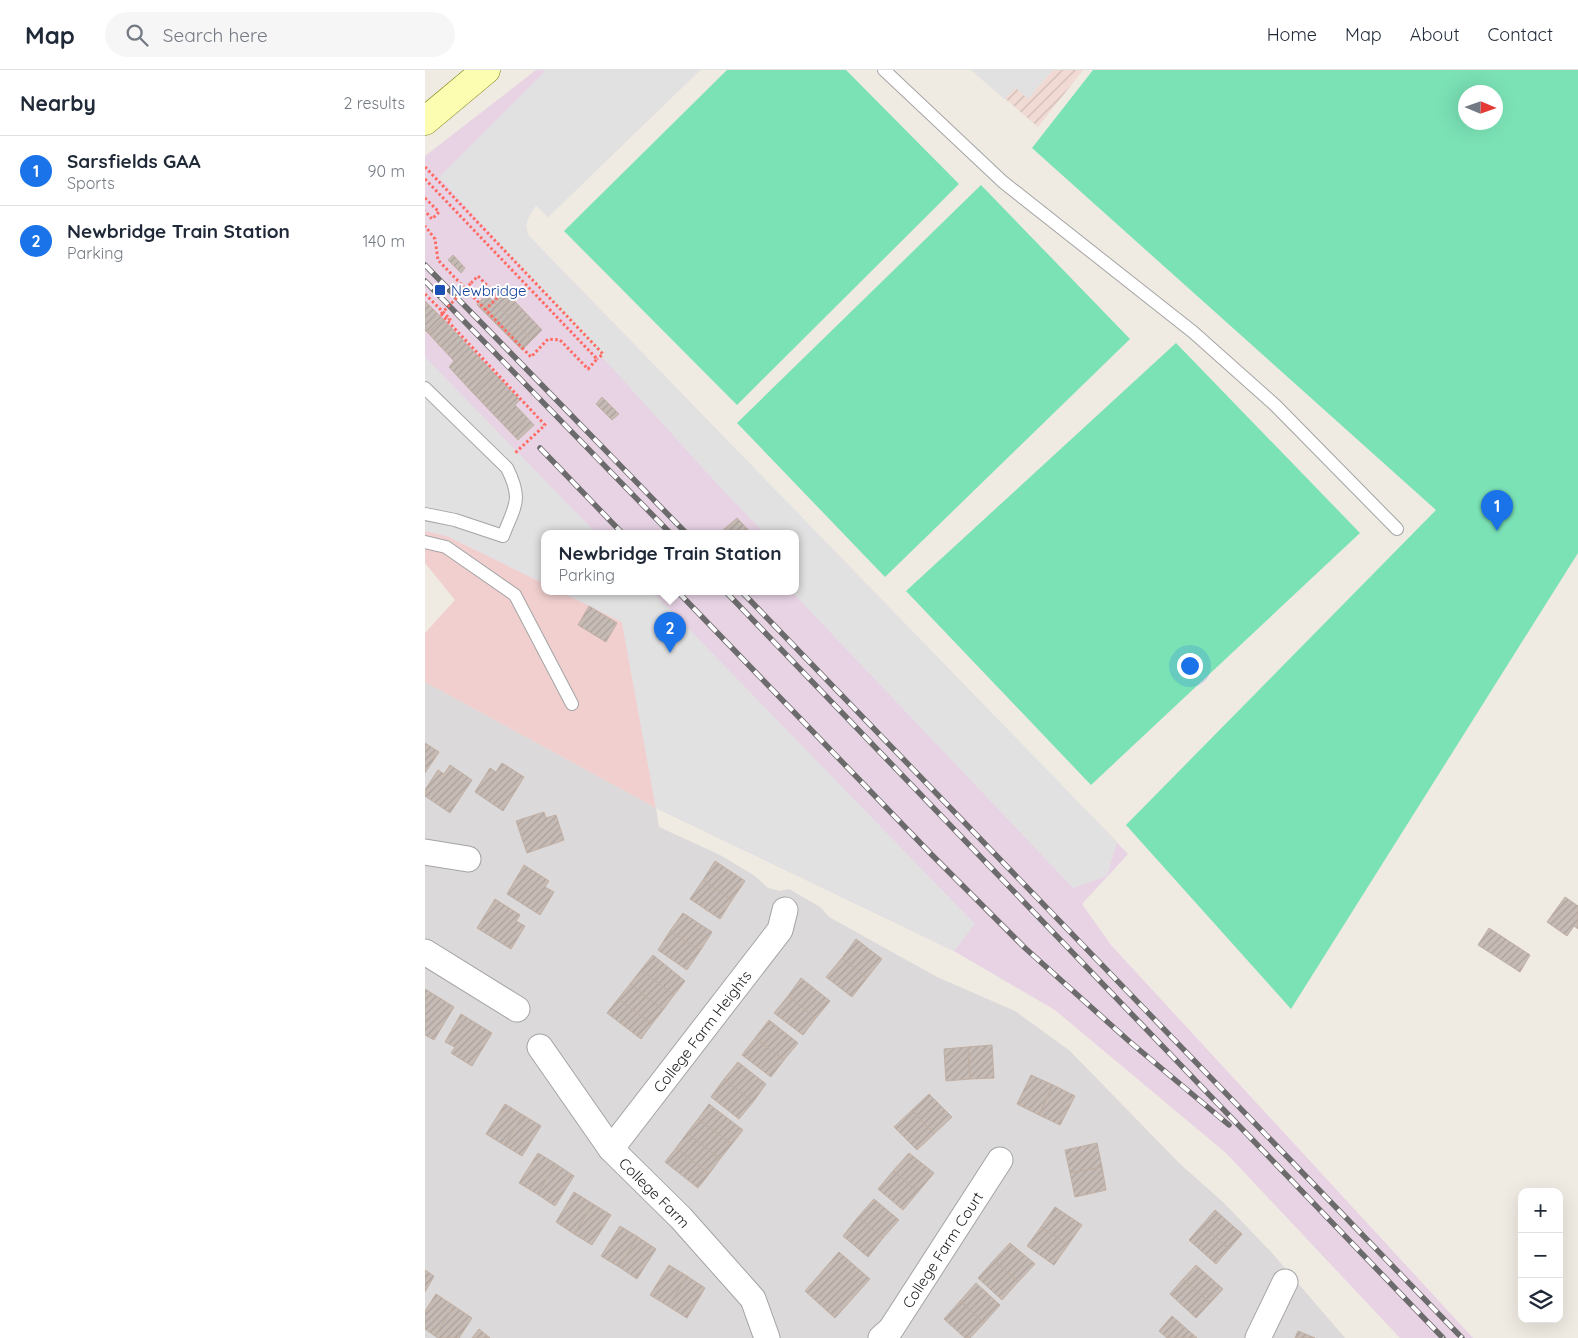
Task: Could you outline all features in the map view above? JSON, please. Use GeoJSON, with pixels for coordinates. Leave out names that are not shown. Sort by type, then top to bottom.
{"type":"FeatureCollection","features":[{"type":"Feature","properties":{"kind":"main road"},"geometry":{"type":"LineString","coordinates":[[425,121],[486,70]]}},
{"type":"Feature","properties":{"kind":"street"},"geometry":{"type":"LineString","coordinates":[[425,852],[468,859]]}},
{"type":"Feature","properties":{"kind":"street","name":"College Farm Heights"},"geometry":{"type":"LineString","coordinates":[[611,1149],[780,930],[785,910]]}},
{"type":"Feature","properties":{"kind":"street"},"geometry":{"type":"LineString","coordinates":[[425,952],[517,1009]]}},
{"type":"Feature","properties":{"kind":"street","name":"College Farm"},"geometry":{"type":"LineString","coordinates":[[540,1047],[611,1149],[681,1218],[753,1299],[767,1338]]}},
{"type":"Feature","properties":{"kind":"street","name":"College Farm Court"},"geometry":{"type":"LineString","coordinates":[[881,1338],[891,1329],[1000,1160]]}},
{"type":"Feature","properties":{"kind":"street"},"geometry":{"type":"LineString","coordinates":[[1258,1338],[1285,1282]]}},
{"type":"Feature","properties":{"kind":"lane"},"geometry":{"type":"LineString","coordinates":[[884,70],[1003,182],[1193,332],[1275,405],[1397,529]]}},
{"type":"Feature","properties":{"kind":"lane"},"geometry":{"type":"LineString","coordinates":[[425,388],[507,468],[515,484],[517,502],[503,536],[455,520],[425,514]]}},
{"type":"Feature","properties":{"kind":"lane"},"geometry":{"type":"LineString","coordinates":[[425,542],[446,547],[515,595],[572,704]]}},
{"type":"Feature","properties":{"kind":"path"},"geometry":{"type":"LineString","coordinates":[[425,168],[603,354],[588,368],[560,340],[549,339],[531,357],[438,260],[435,239],[425,226]]}},
{"type":"Feature","properties":{"kind":"path"},"geometry":{"type":"LineString","coordinates":[[425,179],[597,359]]}},
{"type":"Feature","properties":{"kind":"path"},"geometry":{"type":"LineString","coordinates":[[425,198],[439,212],[432,218],[425,212]]}},
{"type":"Feature","properties":{"kind":"path"},"geometry":{"type":"LineString","coordinates":[[485,310],[498,297],[478,276],[441,314],[545,425],[512,456],[507,468]]}},
{"type":"Feature","properties":{"kind":"path"},"geometry":{"type":"LineString","coordinates":[[425,294],[450,319],[448,321]]}},
{"type":"Feature","properties":{"kind":"path"},"geometry":{"type":"LineString","coordinates":[[432,308],[435,305]]}},
{"type":"Feature","properties":{"kind":"shaded area"},"geometry":{"type":"Polygon","coordinates":[[[536,70],[700,70],[548,217],[536,205],[528,218],[526,226],[528,235],[1128,854],[1082,904],[1111,945],[1473,1338],[1400,1338],[1226,1153],[1055,1010],[954,951],[656,808],[622,622],[567,595],[799,595],[799,530],[541,530],[541,582],[447,536],[425,531],[425,156],[536,70]]]}},
{"type":"Feature","properties":{"kind":"shaded area"},"geometry":{"type":"Polygon","coordinates":[[[546,70],[700,70],[548,217],[536,205],[528,218],[526,226],[528,235],[1117,842],[1107,876],[1073,888],[795,595],[799,595],[799,530],[761,530],[439,177],[546,70]]]}},
{"type":"Feature","properties":{"kind":"shaded area"},"geometry":{"type":"Polygon","coordinates":[[[971,70],[1053,70],[1028,99],[1016,88],[1004,99],[971,70]]]}},
{"type":"Feature","properties":{"kind":"shaded area"},"geometry":{"type":"Polygon","coordinates":[[[972,70],[1083,70],[1038,127],[972,70]]]}},
{"type":"Feature","properties":{"kind":"shaded area"},"geometry":{"type":"Polygon","coordinates":[[[425,357],[593,530],[541,530],[541,582],[447,536],[425,531],[425,357]]]}},
{"type":"Feature","properties":{"kind":"shaded area"},"geometry":{"type":"Polygon","coordinates":[[[425,531],[447,536],[541,582],[541,595],[567,595],[622,622],[656,808],[425,682],[425,633],[455,600],[425,563],[425,531]]]}},
{"type":"Feature","properties":{"kind":"shaded area"},"geometry":{"type":"Polygon","coordinates":[[[567,595],[656,595],[975,924],[954,951],[656,808],[622,622],[567,595]]]}},
{"type":"Feature","properties":{"kind":"shaded area"},"geometry":{"type":"Polygon","coordinates":[[[425,682],[656,808],[659,827],[720,855],[755,876],[768,888],[780,891],[789,889],[820,907],[829,917],[937,977],[1015,1011],[1070,1051],[1179,1163],[1224,1203],[1272,1253],[1345,1338],[425,1338],[425,682]]]}},
{"type":"Feature","properties":{"kind":"green space"},"geometry":{"type":"Polygon","coordinates":[[[727,70],[846,70],[959,184],[737,405],[564,231],[727,70]]]}},
{"type":"Feature","properties":{"kind":"green space"},"geometry":{"type":"Polygon","coordinates":[[[1093,70],[1578,70],[1578,553],[1291,1009],[1126,825],[1436,510],[1032,148],[1093,70]]]}},
{"type":"Feature","properties":{"kind":"green space"},"geometry":{"type":"Polygon","coordinates":[[[981,185],[1130,339],[885,577],[737,423],[981,185]]]}},
{"type":"Feature","properties":{"kind":"green space"},"geometry":{"type":"Polygon","coordinates":[[[1176,343],[1360,533],[1091,785],[906,591],[1176,343]]]}},
{"type":"Feature","properties":{"kind":"building"},"geometry":{"type":"Polygon","coordinates":[[[453,255],[465,268],[461,273],[448,260],[453,255]]]}},
{"type":"Feature","properties":{"kind":"building"},"geometry":{"type":"Polygon","coordinates":[[[505,291],[542,330],[532,340],[493,301],[505,291]]]}},
{"type":"Feature","properties":{"kind":"building"},"geometry":{"type":"Polygon","coordinates":[[[486,294],[532,340],[522,350],[477,305],[486,294]]]}},
{"type":"Feature","properties":{"kind":"building"},"geometry":{"type":"Polygon","coordinates":[[[425,301],[443,319],[428,333],[425,330],[425,301]]]}},
{"type":"Feature","properties":{"kind":"building"},"geometry":{"type":"Polygon","coordinates":[[[443,319],[494,373],[473,393],[449,367],[454,361],[428,333],[443,319]]]}},
{"type":"Feature","properties":{"kind":"building"},"geometry":{"type":"Polygon","coordinates":[[[494,373],[520,400],[515,405],[534,425],[518,440],[473,393],[494,373]]]}},
{"type":"Feature","properties":{"kind":"building"},"geometry":{"type":"Polygon","coordinates":[[[602,397],[619,414],[612,420],[596,404],[602,397]]]}},
{"type":"Feature","properties":{"kind":"building"},"geometry":{"type":"Polygon","coordinates":[[[737,518],[748,530],[723,530],[737,518]]]}},
{"type":"Feature","properties":{"kind":"building"},"geometry":{"type":"Polygon","coordinates":[[[589,606],[617,623],[606,642],[578,625],[589,606]]]}},
{"type":"Feature","properties":{"kind":"building"},"geometry":{"type":"Polygon","coordinates":[[[425,743],[439,752],[425,773],[425,743]]]}},
{"type":"Feature","properties":{"kind":"building"},"geometry":{"type":"Polygon","coordinates":[[[502,763],[524,777],[503,811],[475,792],[490,768],[496,772],[502,763]]]}},
{"type":"Feature","properties":{"kind":"building"},"geometry":{"type":"Polygon","coordinates":[[[450,765],[472,780],[450,813],[425,796],[425,790],[438,770],[444,774],[450,765]]]}},
{"type":"Feature","properties":{"kind":"building"},"geometry":{"type":"Polygon","coordinates":[[[544,812],[546,818],[556,815],[564,840],[527,853],[516,821],[544,812]]]}},
{"type":"Feature","properties":{"kind":"building"},"geometry":{"type":"Polygon","coordinates":[[[715,861],[745,881],[732,900],[703,880],[715,861]]]}},
{"type":"Feature","properties":{"kind":"building"},"geometry":{"type":"Polygon","coordinates":[[[524,865],[549,881],[545,887],[554,892],[540,915],[507,894],[524,865]]]}},
{"type":"Feature","properties":{"kind":"building"},"geometry":{"type":"Polygon","coordinates":[[[703,880],[732,900],[720,919],[690,899],[703,880]]]}},
{"type":"Feature","properties":{"kind":"building"},"geometry":{"type":"Polygon","coordinates":[[[1565,897],[1578,906],[1578,929],[1574,926],[1567,936],[1547,922],[1565,897]]]}},
{"type":"Feature","properties":{"kind":"building"},"geometry":{"type":"Polygon","coordinates":[[[495,899],[520,915],[516,921],[525,926],[511,949],[477,928],[495,899]]]}},
{"type":"Feature","properties":{"kind":"building"},"geometry":{"type":"Polygon","coordinates":[[[683,913],[712,932],[700,951],[670,931],[683,913]]]}},
{"type":"Feature","properties":{"kind":"building"},"geometry":{"type":"Polygon","coordinates":[[[1489,928],[1530,955],[1520,972],[1478,945],[1489,928]]]}},
{"type":"Feature","properties":{"kind":"building"},"geometry":{"type":"Polygon","coordinates":[[[670,931],[700,951],[687,970],[658,950],[670,931]]]}},
{"type":"Feature","properties":{"kind":"building"},"geometry":{"type":"Polygon","coordinates":[[[856,939],[882,959],[867,978],[842,958],[856,939]]]}},
{"type":"Feature","properties":{"kind":"building"},"geometry":{"type":"Polygon","coordinates":[[[653,955],[685,981],[674,995],[641,970],[653,955]]]}},
{"type":"Feature","properties":{"kind":"building"},"geometry":{"type":"Polygon","coordinates":[[[842,958],[867,978],[852,997],[826,977],[842,958]]]}},
{"type":"Feature","properties":{"kind":"building"},"geometry":{"type":"Polygon","coordinates":[[[641,970],[674,995],[663,1010],[630,984],[641,970]]]}},
{"type":"Feature","properties":{"kind":"building"},"geometry":{"type":"Polygon","coordinates":[[[801,978],[830,1001],[816,1018],[788,996],[801,978]]]}},
{"type":"Feature","properties":{"kind":"building"},"geometry":{"type":"Polygon","coordinates":[[[630,984],[663,1010],[652,1024],[618,999],[630,984]]]}},
{"type":"Feature","properties":{"kind":"building"},"geometry":{"type":"Polygon","coordinates":[[[425,989],[454,1007],[434,1040],[425,1035],[425,989]]]}},
{"type":"Feature","properties":{"kind":"building"},"geometry":{"type":"Polygon","coordinates":[[[788,996],[816,1018],[803,1035],[774,1013],[788,996]]]}},
{"type":"Feature","properties":{"kind":"building"},"geometry":{"type":"Polygon","coordinates":[[[618,999],[652,1024],[641,1039],[607,1013],[618,999]]]}},
{"type":"Feature","properties":{"kind":"building"},"geometry":{"type":"Polygon","coordinates":[[[461,1014],[492,1033],[472,1066],[451,1053],[455,1047],[445,1042],[461,1014]]]}},
{"type":"Feature","properties":{"kind":"building"},"geometry":{"type":"Polygon","coordinates":[[[769,1020],[798,1043],[784,1060],[755,1038],[769,1020]]]}},
{"type":"Feature","properties":{"kind":"building"},"geometry":{"type":"Polygon","coordinates":[[[755,1038],[784,1060],[771,1077],[742,1055],[755,1038]]]}},
{"type":"Feature","properties":{"kind":"building"},"geometry":{"type":"Polygon","coordinates":[[[992,1045],[994,1078],[970,1079],[968,1047],[992,1045]]]}},
{"type":"Feature","properties":{"kind":"building"},"geometry":{"type":"Polygon","coordinates":[[[968,1047],[970,1079],[946,1081],[944,1049],[968,1047]]]}},
{"type":"Feature","properties":{"kind":"building"},"geometry":{"type":"Polygon","coordinates":[[[738,1062],[766,1084],[753,1102],[724,1079],[738,1062]]]}},
{"type":"Feature","properties":{"kind":"building"},"geometry":{"type":"Polygon","coordinates":[[[1031,1075],[1053,1085],[1039,1115],[1017,1104],[1031,1075]]]}},
{"type":"Feature","properties":{"kind":"building"},"geometry":{"type":"Polygon","coordinates":[[[724,1079],[753,1102],[739,1119],[711,1097],[724,1079]]]}},
{"type":"Feature","properties":{"kind":"building"},"geometry":{"type":"Polygon","coordinates":[[[1053,1085],[1075,1096],[1060,1125],[1039,1115],[1053,1085]]]}},
{"type":"Feature","properties":{"kind":"building"},"geometry":{"type":"Polygon","coordinates":[[[929,1094],[952,1117],[934,1134],[912,1110],[929,1094]]]}},
{"type":"Feature","properties":{"kind":"building"},"geometry":{"type":"Polygon","coordinates":[[[505,1104],[523,1115],[504,1145],[486,1134],[505,1104]]]}},
{"type":"Feature","properties":{"kind":"building"},"geometry":{"type":"Polygon","coordinates":[[[709,1104],[743,1130],[732,1144],[698,1119],[709,1104]]]}},
{"type":"Feature","properties":{"kind":"building"},"geometry":{"type":"Polygon","coordinates":[[[912,1110],[934,1134],[917,1150],[894,1127],[912,1110]]]}},
{"type":"Feature","properties":{"kind":"building"},"geometry":{"type":"Polygon","coordinates":[[[523,1115],[541,1126],[522,1156],[504,1145],[523,1115]]]}},
{"type":"Feature","properties":{"kind":"building"},"geometry":{"type":"Polygon","coordinates":[[[698,1119],[732,1144],[720,1159],[687,1133],[698,1119]]]}},
{"type":"Feature","properties":{"kind":"building"},"geometry":{"type":"Polygon","coordinates":[[[687,1133],[720,1159],[709,1174],[676,1148],[687,1133]]]}},
{"type":"Feature","properties":{"kind":"building"},"geometry":{"type":"Polygon","coordinates":[[[1097,1143],[1102,1167],[1070,1173],[1065,1150],[1097,1143]]]}},
{"type":"Feature","properties":{"kind":"building"},"geometry":{"type":"Polygon","coordinates":[[[676,1148],[709,1174],[698,1188],[665,1162],[676,1148]]]}},
{"type":"Feature","properties":{"kind":"building"},"geometry":{"type":"Polygon","coordinates":[[[538,1153],[556,1164],[537,1194],[519,1183],[538,1153]]]}},
{"type":"Feature","properties":{"kind":"building"},"geometry":{"type":"Polygon","coordinates":[[[909,1153],[934,1173],[918,1192],[893,1171],[909,1153]]]}},
{"type":"Feature","properties":{"kind":"building"},"geometry":{"type":"Polygon","coordinates":[[[556,1164],[574,1176],[555,1206],[537,1194],[556,1164]]]}},
{"type":"Feature","properties":{"kind":"building"},"geometry":{"type":"Polygon","coordinates":[[[1102,1167],[1106,1190],[1075,1197],[1070,1173],[1102,1167]]]}},
{"type":"Feature","properties":{"kind":"building"},"geometry":{"type":"Polygon","coordinates":[[[893,1171],[918,1192],[903,1210],[878,1189],[893,1171]]]}},
{"type":"Feature","properties":{"kind":"building"},"geometry":{"type":"Polygon","coordinates":[[[574,1192],[593,1204],[574,1234],[556,1222],[574,1192]]]}},
{"type":"Feature","properties":{"kind":"building"},"geometry":{"type":"Polygon","coordinates":[[[874,1199],[899,1220],[883,1238],[858,1217],[874,1199]]]}},
{"type":"Feature","properties":{"kind":"building"},"geometry":{"type":"Polygon","coordinates":[[[593,1204],[611,1215],[592,1245],[574,1234],[593,1204]]]}},
{"type":"Feature","properties":{"kind":"building"},"geometry":{"type":"Polygon","coordinates":[[[1055,1207],[1082,1225],[1068,1245],[1041,1227],[1055,1207]]]}},
{"type":"Feature","properties":{"kind":"building"},"geometry":{"type":"Polygon","coordinates":[[[1215,1210],[1242,1234],[1229,1249],[1202,1225],[1215,1210]]]}},
{"type":"Feature","properties":{"kind":"building"},"geometry":{"type":"Polygon","coordinates":[[[858,1217],[883,1238],[868,1257],[843,1236],[858,1217]]]}},
{"type":"Feature","properties":{"kind":"building"},"geometry":{"type":"Polygon","coordinates":[[[1202,1225],[1229,1249],[1216,1264],[1189,1240],[1202,1225]]]}},
{"type":"Feature","properties":{"kind":"building"},"geometry":{"type":"Polygon","coordinates":[[[620,1226],[638,1237],[619,1267],[601,1256],[620,1226]]]}},
{"type":"Feature","properties":{"kind":"building"},"geometry":{"type":"Polygon","coordinates":[[[1041,1227],[1068,1245],[1054,1265],[1027,1246],[1041,1227]]]}},
{"type":"Feature","properties":{"kind":"building"},"geometry":{"type":"Polygon","coordinates":[[[638,1237],[656,1249],[637,1279],[619,1267],[638,1237]]]}},
{"type":"Feature","properties":{"kind":"building"},"geometry":{"type":"Polygon","coordinates":[[[1010,1243],[1035,1264],[1018,1282],[994,1260],[1010,1243]]]}},
{"type":"Feature","properties":{"kind":"building"},"geometry":{"type":"Polygon","coordinates":[[[839,1252],[870,1279],[835,1318],[805,1291],[839,1252]]]}},
{"type":"Feature","properties":{"kind":"building"},"geometry":{"type":"Polygon","coordinates":[[[994,1260],[1018,1282],[1002,1300],[978,1278],[994,1260]]]}},
{"type":"Feature","properties":{"kind":"building"},"geometry":{"type":"Polygon","coordinates":[[[669,1265],[687,1276],[668,1306],[650,1295],[669,1265]]]}},
{"type":"Feature","properties":{"kind":"building"},"geometry":{"type":"Polygon","coordinates":[[[1196,1265],[1223,1289],[1210,1303],[1183,1279],[1196,1265]]]}},
{"type":"Feature","properties":{"kind":"building"},"geometry":{"type":"Polygon","coordinates":[[[425,1270],[434,1276],[425,1292],[425,1270]]]}},
{"type":"Feature","properties":{"kind":"building"},"geometry":{"type":"Polygon","coordinates":[[[687,1276],[705,1288],[687,1318],[668,1306],[687,1276]]]}},
{"type":"Feature","properties":{"kind":"building"},"geometry":{"type":"Polygon","coordinates":[[[1183,1279],[1210,1303],[1196,1318],[1170,1294],[1183,1279]]]}},
{"type":"Feature","properties":{"kind":"building"},"geometry":{"type":"Polygon","coordinates":[[[976,1283],[1000,1305],[984,1323],[960,1301],[976,1283]]]}},
{"type":"Feature","properties":{"kind":"building"},"geometry":{"type":"Polygon","coordinates":[[[436,1294],[454,1306],[435,1336],[425,1329],[425,1311],[436,1294]]]}},
{"type":"Feature","properties":{"kind":"building"},"geometry":{"type":"Polygon","coordinates":[[[960,1301],[984,1323],[970,1338],[965,1338],[944,1319],[960,1301]]]}},
{"type":"Feature","properties":{"kind":"building"},"geometry":{"type":"Polygon","coordinates":[[[454,1306],[472,1318],[459,1338],[438,1338],[435,1336],[454,1306]]]}},
{"type":"Feature","properties":{"kind":"building"},"geometry":{"type":"Polygon","coordinates":[[[1172,1316],[1197,1338],[1167,1338],[1159,1331],[1172,1316]]]}},
{"type":"Feature","properties":{"kind":"building"},"geometry":{"type":"Polygon","coordinates":[[[479,1329],[490,1338],[472,1338],[479,1329]]]}},
{"type":"Feature","properties":{"kind":"building"},"geometry":{"type":"Polygon","coordinates":[[[1298,1331],[1315,1338],[1295,1338],[1298,1331]]]}},
{"type":"Feature","properties":{"kind":"railway"},"geometry":{"type":"LineString","coordinates":[[425,265],[683,530]]}},
{"type":"Feature","properties":{"kind":"railway"},"geometry":{"type":"LineString","coordinates":[[425,281],[667,530]]}},
{"type":"Feature","properties":{"kind":"railway"},"geometry":{"type":"LineString","coordinates":[[540,448],[619,530]]}},
{"type":"Feature","properties":{"kind":"railway"},"geometry":{"type":"LineString","coordinates":[[681,595],[932,855],[1025,948],[1130,1042],[1229,1125]]}},
{"type":"Feature","properties":{"kind":"railway"},"geometry":{"type":"LineString","coordinates":[[729,595],[1443,1338]]}},
{"type":"Feature","properties":{"kind":"railway"},"geometry":{"type":"LineString","coordinates":[[745,595],[1462,1338]]}},
{"type":"Feature","properties":{"kind":"place","name":"Newbridge"},"geometry":{"type":"Point","coordinates":[440,290]}},
{"type":"Feature","properties":{"kind":"place","name":"Sarsfields GAA"},"geometry":{"type":"Point","coordinates":[1497,531]}},
{"type":"Feature","properties":{"kind":"place","name":"Newbridge Train Station"},"geometry":{"type":"Point","coordinates":[670,653]}}]}
